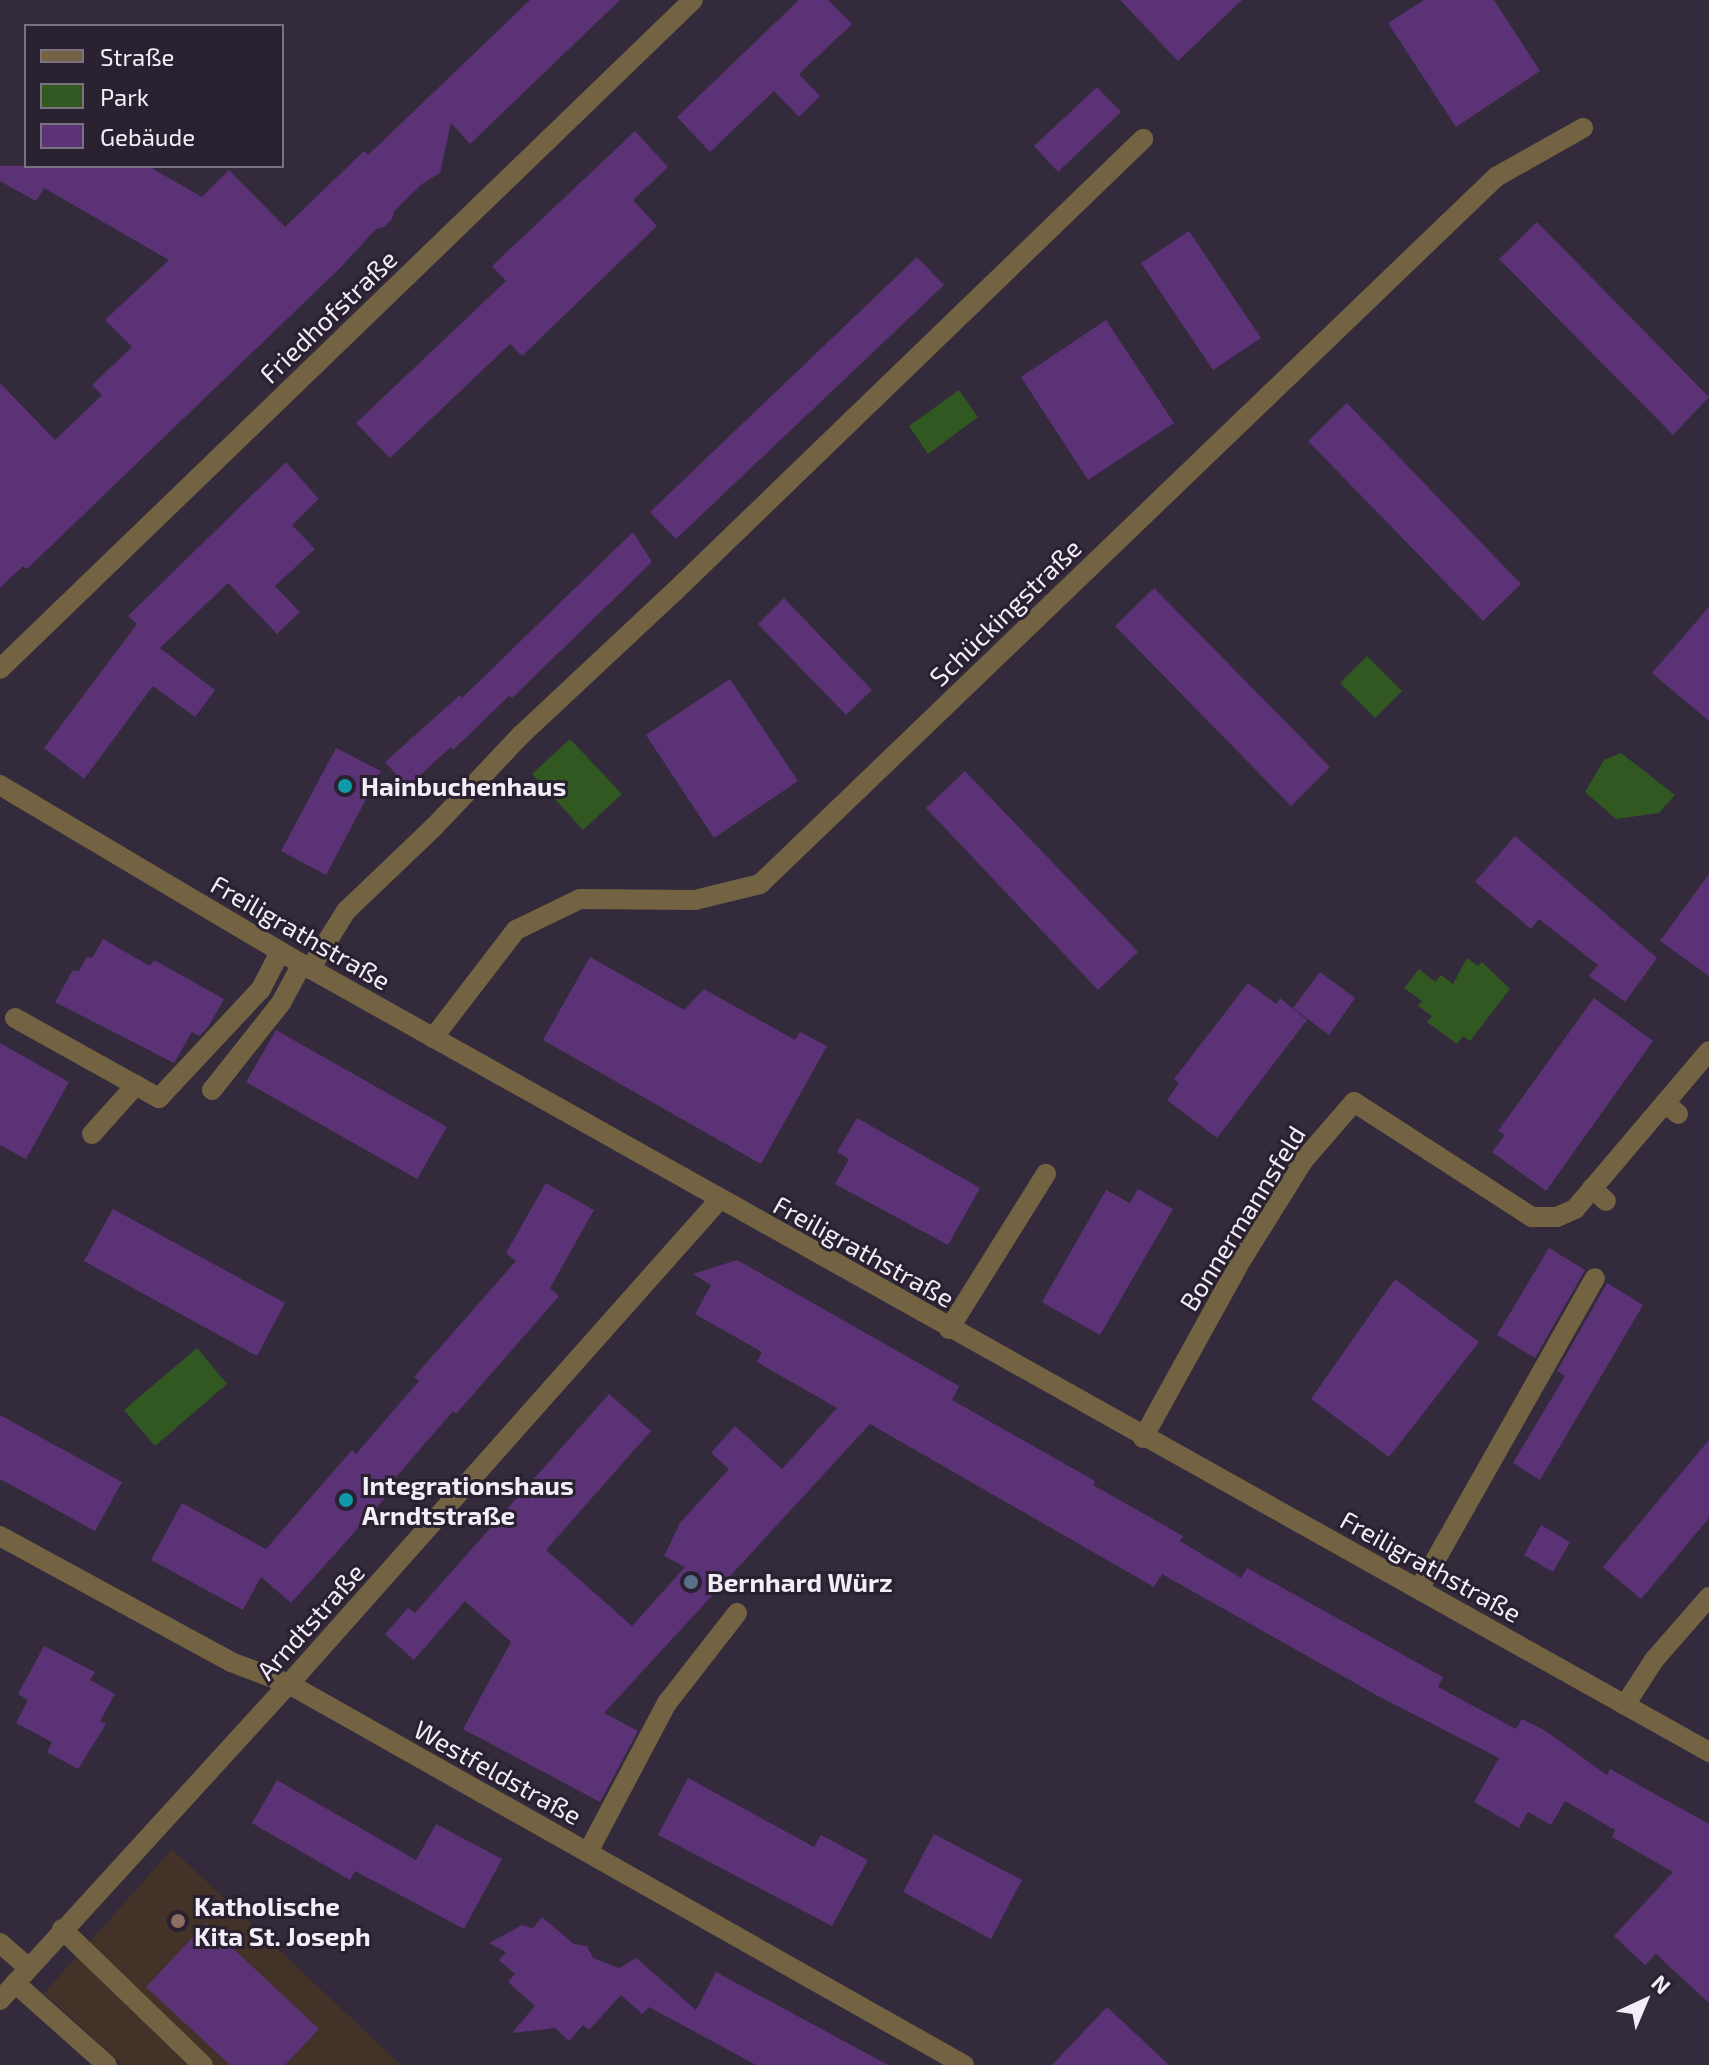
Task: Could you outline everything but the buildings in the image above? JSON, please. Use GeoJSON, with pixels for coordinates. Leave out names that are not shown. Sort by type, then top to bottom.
{"type":"FeatureCollection","features":[{"type":"Feature","properties":{"kind":"street","name":"Friedhofstraße"},"geometry":{"type":"LineString","coordinates":[[0,669],[693,0]]}},
{"type":"Feature","properties":{"kind":"street","name":"Schückingstraße"},"geometry":{"type":"LineString","coordinates":[[433,1038],[516,930],[580,899],[695,900],[760,884],[1496,177],[1583,128]]}},
{"type":"Feature","properties":{"kind":"street"},"geometry":{"type":"LineString","coordinates":[[212,1090],[281,1003],[346,911],[434,827],[521,735],[675,591],[1143,139]]}},
{"type":"Feature","properties":{"kind":"street","name":"Freiligrathstraße"},"geometry":{"type":"LineString","coordinates":[[0,785],[280,952],[1143,1438],[1709,1752]]}},
{"type":"Feature","properties":{"kind":"street"},"geometry":{"type":"LineString","coordinates":[[15,1018],[159,1098],[261,989],[280,952]]}},
{"type":"Feature","properties":{"kind":"street","name":"Bonnermannsfeld"},"geometry":{"type":"LineString","coordinates":[[1143,1438],[1242,1259],[1303,1161],[1354,1102],[1532,1217],[1557,1217],[1599,1194],[1671,1109],[1709,1051]]}},
{"type":"Feature","properties":{"kind":"street"},"geometry":{"type":"LineString","coordinates":[[92,1134],[136,1085]]}},
{"type":"Feature","properties":{"kind":"street"},"geometry":{"type":"LineString","coordinates":[[949,1329],[1046,1174]]}},
{"type":"Feature","properties":{"kind":"street","name":"Arndtstraße"},"geometry":{"type":"LineString","coordinates":[[0,2000],[289,1684],[719,1200]]}},
{"type":"Feature","properties":{"kind":"street"},"geometry":{"type":"LineString","coordinates":[[1419,1589],[1595,1278]]}},
{"type":"Feature","properties":{"kind":"street","name":"Westfeldstraße"},"geometry":{"type":"LineString","coordinates":[[0,1536],[231,1662],[289,1684],[955,2062]]}},
{"type":"Feature","properties":{"kind":"street"},"geometry":{"type":"LineString","coordinates":[[1625,1705],[1654,1660],[1709,1597]]}},
{"type":"Feature","properties":{"kind":"street"},"geometry":{"type":"LineString","coordinates":[[588,1852],[667,1703],[737,1613]]}},
{"type":"Feature","properties":{"kind":"street"},"geometry":{"type":"LineString","coordinates":[[62,1929],[203,2065]]}},
{"type":"Feature","properties":{"kind":"street"},"geometry":{"type":"LineString","coordinates":[[0,1943],[21,1975],[107,2065]]}},
{"type":"Feature","properties":{"kind":"shaded area","name":"Katholische Kita St. Joseph"},"geometry":{"type":"Polygon","coordinates":[[[172,1849],[401,2065],[123,2065],[44,1993],[172,1849]]]}},
{"type":"Feature","properties":{"kind":"green space"},"geometry":{"type":"Polygon","coordinates":[[[959,390],[978,417],[928,454],[909,426],[959,390]]]}},
{"type":"Feature","properties":{"kind":"green space"},"geometry":{"type":"Polygon","coordinates":[[[1367,656],[1402,691],[1375,718],[1340,683],[1367,656]]]}},
{"type":"Feature","properties":{"kind":"green space"},"geometry":{"type":"Polygon","coordinates":[[[570,739],[622,794],[583,830],[532,774],[570,739]]]}},
{"type":"Feature","properties":{"kind":"green space"},"geometry":{"type":"Polygon","coordinates":[[[1621,753],[1675,795],[1659,813],[1616,819],[1585,792],[1604,760],[1621,753]]]}},
{"type":"Feature","properties":{"kind":"green space"},"geometry":{"type":"Polygon","coordinates":[[[1467,958],[1478,966],[1482,962],[1510,989],[1470,1041],[1463,1036],[1457,1044],[1427,1022],[1432,1016],[1418,1006],[1422,1001],[1404,988],[1419,969],[1435,982],[1441,975],[1453,984],[1467,958]]]}},
{"type":"Feature","properties":{"kind":"green space"},"geometry":{"type":"Polygon","coordinates":[[[197,1348],[227,1384],[155,1446],[124,1410],[197,1348]]]}},
{"type":"Feature","properties":{"kind":"place","name":"Hainbuchenhaus"},"geometry":{"type":"Point","coordinates":[345,786]}},
{"type":"Feature","properties":{"kind":"place","name":"Integrationshaus Arndtstraße"},"geometry":{"type":"Point","coordinates":[346,1500]}},
{"type":"Feature","properties":{"kind":"place","name":"Bernhard Würz"},"geometry":{"type":"Point","coordinates":[691,1582]}},
{"type":"Feature","properties":{"kind":"place","name":"Katholische Kita St. Joseph"},"geometry":{"type":"Point","coordinates":[178,1921]}}]}
